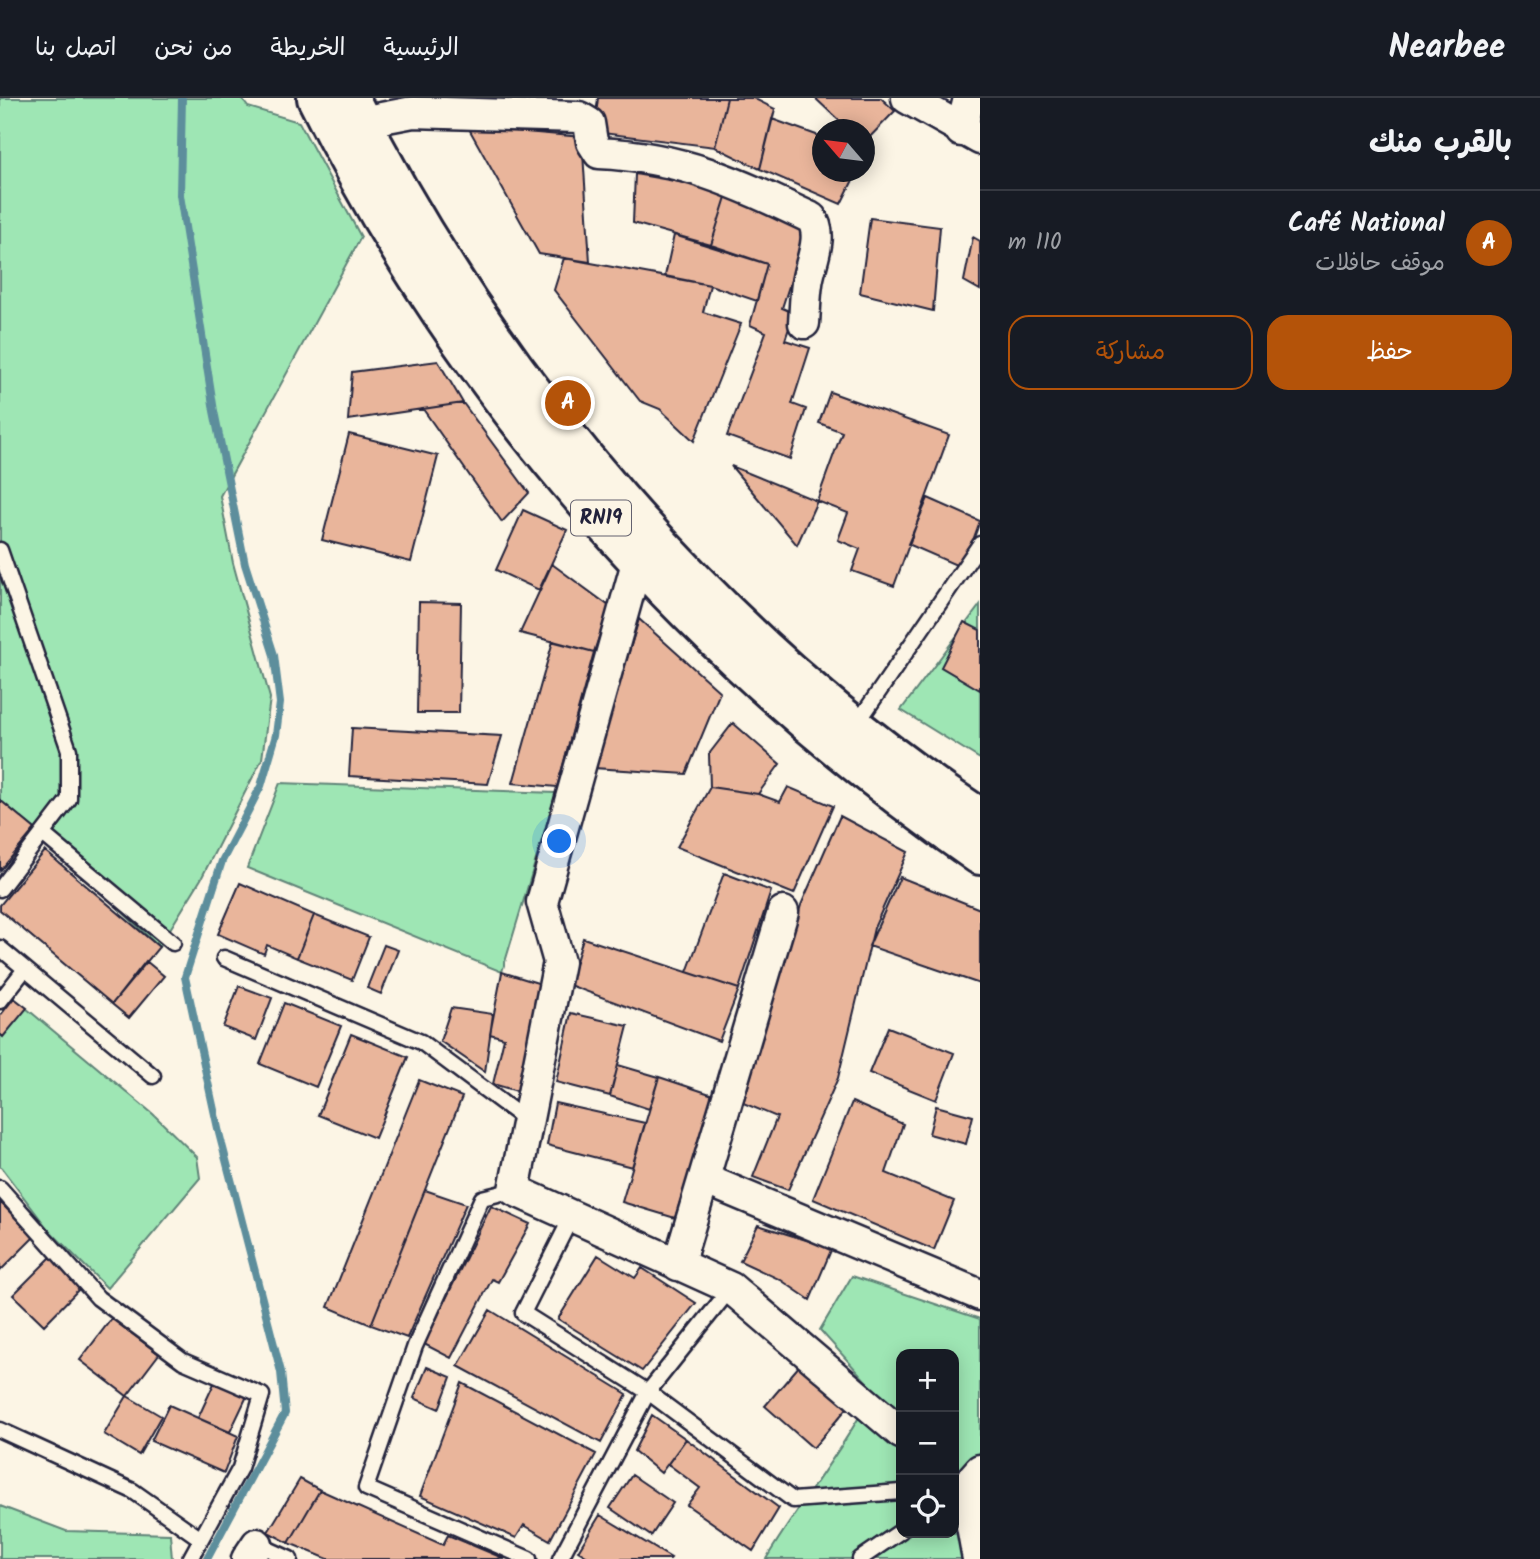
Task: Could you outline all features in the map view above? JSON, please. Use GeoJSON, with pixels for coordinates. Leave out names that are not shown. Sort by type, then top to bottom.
{"type":"FeatureCollection","features":[{"type":"Feature","properties":{"kind":"highway","name":"RN19"},"geometry":{"type":"LineString","coordinates":[[317,98],[372,199],[465,343],[577,490],[638,559],[740,664],[794,714],[924,817],[980,855]]}},
{"type":"Feature","properties":{"kind":"highway","name":"RN19"},"geometry":{"type":"LineString","coordinates":[[355,110],[429,240],[482,321],[547,409],[616,494],[690,575],[769,651],[855,726],[980,818]]}},
{"type":"Feature","properties":{"kind":"street"},"geometry":{"type":"LineString","coordinates":[[908,98],[970,135]]}},
{"type":"Feature","properties":{"kind":"street"},"geometry":{"type":"LineString","coordinates":[[969,98],[970,135]]}},
{"type":"Feature","properties":{"kind":"street"},"geometry":{"type":"LineString","coordinates":[[355,110],[579,117],[589,123],[592,142],[599,153],[674,162],[726,177],[811,218],[815,224],[817,239],[807,282],[804,323]]}},
{"type":"Feature","properties":{"kind":"street"},"geometry":{"type":"LineString","coordinates":[[638,559],[542,902],[559,962],[514,1190],[731,1288],[896,1429]]}},
{"type":"Feature","properties":{"kind":"street"},"geometry":{"type":"LineString","coordinates":[[678,1265],[783,912]]}},
{"type":"Feature","properties":{"kind":"street"},"geometry":{"type":"LineString","coordinates":[[704,1180],[980,1295]]}},
{"type":"Feature","properties":{"kind":"street"},"geometry":{"type":"LineString","coordinates":[[961,1483],[978,1559]]}},
{"type":"Feature","properties":{"kind":"lane"},"geometry":{"type":"LineString","coordinates":[[855,726],[980,544]]}},
{"type":"Feature","properties":{"kind":"lane"},"geometry":{"type":"LineString","coordinates":[[0,550],[69,750],[69,799],[0,889]]}},
{"type":"Feature","properties":{"kind":"lane"},"geometry":{"type":"LineString","coordinates":[[44,835],[173,943]]}},
{"type":"Feature","properties":{"kind":"lane"},"geometry":{"type":"LineString","coordinates":[[0,948],[153,1076]]}},
{"type":"Feature","properties":{"kind":"lane"},"geometry":{"type":"LineString","coordinates":[[223,958],[421,1042],[527,1121]]}},
{"type":"Feature","properties":{"kind":"lane"},"geometry":{"type":"LineString","coordinates":[[0,1001],[24,969]]}},
{"type":"Feature","properties":{"kind":"lane"},"geometry":{"type":"LineString","coordinates":[[0,1188],[98,1298],[183,1362],[262,1395],[240,1468],[190,1559]]}},
{"type":"Feature","properties":{"kind":"lane"},"geometry":{"type":"LineString","coordinates":[[514,1190],[482,1198],[415,1346],[366,1488],[529,1559]]}},
{"type":"Feature","properties":{"kind":"lane"},"geometry":{"type":"LineString","coordinates":[[572,1216],[523,1313],[648,1392],[793,1500],[896,1492]]}},
{"type":"Feature","properties":{"kind":"lane"},"geometry":{"type":"LineString","coordinates":[[559,1559],[648,1392],[731,1288]]}},
{"type":"Feature","properties":{"kind":"lane"},"geometry":{"type":"LineString","coordinates":[[0,1430],[133,1491],[201,1539]]}},
{"type":"Feature","properties":{"kind":"lane"},"geometry":{"type":"LineString","coordinates":[[860,1559],[896,1534]]}},
{"type":"Feature","properties":{"kind":"lane"},"geometry":{"type":"LineString","coordinates":[[252,1552],[290,1559]]}},
{"type":"Feature","properties":{"kind":"green space"},"geometry":{"type":"Polygon","coordinates":[[[0,98],[241,98],[248,107],[299,122],[361,237],[220,496],[233,563],[270,698],[262,759],[201,879],[159,947],[35,829],[0,800],[0,98]]]}},
{"type":"Feature","properties":{"kind":"green space"},"geometry":{"type":"Polygon","coordinates":[[[980,605],[980,759],[901,710],[980,605]]]}},
{"type":"Feature","properties":{"kind":"green space"},"geometry":{"type":"Polygon","coordinates":[[[280,783],[556,793],[502,972],[247,868],[280,783]]]}},
{"type":"Feature","properties":{"kind":"green space"},"geometry":{"type":"Polygon","coordinates":[[[14,998],[153,1114],[197,1157],[200,1178],[107,1288],[48,1229],[0,1166],[0,1016],[14,998]]]}},
{"type":"Feature","properties":{"kind":"green space"},"geometry":{"type":"Polygon","coordinates":[[[852,1276],[980,1319],[980,1559],[766,1559],[849,1433],[874,1390],[820,1330],[852,1276]]]}},
{"type":"Feature","properties":{"kind":"green space"},"geometry":{"type":"Polygon","coordinates":[[[0,1506],[66,1531],[170,1534],[172,1559],[0,1559],[0,1506]]]}},
{"type":"Feature","properties":{"kind":"building"},"geometry":{"type":"Polygon","coordinates":[[[598,98],[727,98],[715,147],[594,132],[598,98]]]}},
{"type":"Feature","properties":{"kind":"building"},"geometry":{"type":"Polygon","coordinates":[[[727,98],[753,98],[775,109],[760,169],[715,147],[727,98]]]}},
{"type":"Feature","properties":{"kind":"building"},"geometry":{"type":"Polygon","coordinates":[[[815,98],[881,98],[895,111],[875,132],[875,119],[837,119],[815,98]]]}},
{"type":"Feature","properties":{"kind":"building"},"geometry":{"type":"Polygon","coordinates":[[[772,119],[812,133],[812,182],[852,182],[841,204],[760,169],[772,119]]]}},
{"type":"Feature","properties":{"kind":"building"},"geometry":{"type":"Polygon","coordinates":[[[468,127],[582,137],[590,262],[539,254],[468,127]]]}},
{"type":"Feature","properties":{"kind":"building"},"geometry":{"type":"Polygon","coordinates":[[[635,174],[714,188],[726,197],[711,245],[633,223],[635,174]]]}},
{"type":"Feature","properties":{"kind":"building"},"geometry":{"type":"Polygon","coordinates":[[[726,197],[809,224],[782,308],[794,313],[785,340],[810,348],[792,404],[806,409],[790,459],[727,436],[766,332],[750,325],[767,264],[711,245],[726,197]]]}},
{"type":"Feature","properties":{"kind":"building"},"geometry":{"type":"Polygon","coordinates":[[[870,218],[940,227],[933,311],[860,293],[870,218]]]}},
{"type":"Feature","properties":{"kind":"building"},"geometry":{"type":"Polygon","coordinates":[[[674,235],[767,264],[757,301],[710,285],[665,276],[674,235]]]}},
{"type":"Feature","properties":{"kind":"building"},"geometry":{"type":"Polygon","coordinates":[[[973,237],[980,241],[980,290],[964,281],[973,237]]]}},
{"type":"Feature","properties":{"kind":"building"},"geometry":{"type":"Polygon","coordinates":[[[564,258],[710,285],[703,312],[741,324],[694,441],[660,409],[640,401],[554,290],[564,258]]]}},
{"type":"Feature","properties":{"kind":"building"},"geometry":{"type":"Polygon","coordinates":[[[438,361],[463,403],[348,420],[352,372],[438,361]]]}},
{"type":"Feature","properties":{"kind":"building"},"geometry":{"type":"Polygon","coordinates":[[[830,392],[949,435],[894,586],[852,571],[860,549],[838,540],[848,513],[817,501],[842,432],[819,423],[830,392]]]}},
{"type":"Feature","properties":{"kind":"building"},"geometry":{"type":"Polygon","coordinates":[[[463,403],[529,493],[502,522],[423,409],[463,403]]]}},
{"type":"Feature","properties":{"kind":"building"},"geometry":{"type":"Polygon","coordinates":[[[349,434],[438,456],[411,562],[322,540],[349,434]]]}},
{"type":"Feature","properties":{"kind":"building"},"geometry":{"type":"Polygon","coordinates":[[[731,466],[817,501],[797,545],[731,466]]]}},
{"type":"Feature","properties":{"kind":"building"},"geometry":{"type":"Polygon","coordinates":[[[928,498],[980,521],[963,568],[908,544],[928,498]]]}},
{"type":"Feature","properties":{"kind":"building"},"geometry":{"type":"Polygon","coordinates":[[[523,510],[567,530],[539,590],[496,570],[523,510]]]}},
{"type":"Feature","properties":{"kind":"building"},"geometry":{"type":"Polygon","coordinates":[[[552,564],[609,606],[594,652],[520,633],[552,564]]]}},
{"type":"Feature","properties":{"kind":"building"},"geometry":{"type":"Polygon","coordinates":[[[419,602],[461,603],[459,713],[417,713],[419,602]]]}},
{"type":"Feature","properties":{"kind":"building"},"geometry":{"type":"Polygon","coordinates":[[[639,619],[720,692],[686,774],[594,768],[639,619]]]}},
{"type":"Feature","properties":{"kind":"building"},"geometry":{"type":"Polygon","coordinates":[[[964,622],[980,630],[980,690],[941,667],[964,622]]]}},
{"type":"Feature","properties":{"kind":"building"},"geometry":{"type":"Polygon","coordinates":[[[553,641],[594,652],[557,787],[513,783],[553,641]]]}},
{"type":"Feature","properties":{"kind":"building"},"geometry":{"type":"Polygon","coordinates":[[[733,723],[780,764],[758,794],[710,787],[709,754],[733,723]]]}},
{"type":"Feature","properties":{"kind":"building"},"geometry":{"type":"Polygon","coordinates":[[[352,728],[502,736],[488,784],[349,776],[352,728]]]}},
{"type":"Feature","properties":{"kind":"building"},"geometry":{"type":"Polygon","coordinates":[[[710,787],[758,794],[780,802],[788,787],[833,806],[794,894],[677,847],[710,787]]]}},
{"type":"Feature","properties":{"kind":"building"},"geometry":{"type":"Polygon","coordinates":[[[0,800],[35,829],[0,871],[0,800]]]}},
{"type":"Feature","properties":{"kind":"building"},"geometry":{"type":"Polygon","coordinates":[[[840,816],[908,852],[874,928],[838,1078],[788,1190],[753,1177],[777,1117],[743,1103],[801,905],[840,816]]]}},
{"type":"Feature","properties":{"kind":"building"},"geometry":{"type":"Polygon","coordinates":[[[45,851],[159,947],[112,1004],[0,910],[0,905],[45,851]]]}},
{"type":"Feature","properties":{"kind":"building"},"geometry":{"type":"Polygon","coordinates":[[[724,873],[771,891],[739,989],[687,972],[724,873]]]}},
{"type":"Feature","properties":{"kind":"building"},"geometry":{"type":"Polygon","coordinates":[[[900,877],[980,909],[980,984],[869,946],[900,877]]]}},
{"type":"Feature","properties":{"kind":"building"},"geometry":{"type":"Polygon","coordinates":[[[240,883],[314,915],[297,958],[267,945],[264,954],[218,934],[240,883]]]}},
{"type":"Feature","properties":{"kind":"building"},"geometry":{"type":"Polygon","coordinates":[[[314,915],[369,937],[352,980],[297,958],[314,915]]]}},
{"type":"Feature","properties":{"kind":"building"},"geometry":{"type":"Polygon","coordinates":[[[583,938],[739,989],[719,1041],[569,985],[583,938]]]}},
{"type":"Feature","properties":{"kind":"building"},"geometry":{"type":"Polygon","coordinates":[[[384,945],[398,950],[381,994],[367,988],[384,945]]]}},
{"type":"Feature","properties":{"kind":"building"},"geometry":{"type":"Polygon","coordinates":[[[146,961],[164,976],[129,1018],[112,1004],[146,961]]]}},
{"type":"Feature","properties":{"kind":"building"},"geometry":{"type":"Polygon","coordinates":[[[502,972],[541,984],[520,1092],[493,1084],[504,1038],[490,1034],[502,972]]]}},
{"type":"Feature","properties":{"kind":"building"},"geometry":{"type":"Polygon","coordinates":[[[239,986],[272,998],[256,1040],[223,1027],[239,986]]]}},
{"type":"Feature","properties":{"kind":"building"},"geometry":{"type":"Polygon","coordinates":[[[14,998],[27,1008],[3,1037],[0,1034],[0,1016],[14,998]]]}},
{"type":"Feature","properties":{"kind":"building"},"geometry":{"type":"Polygon","coordinates":[[[284,1003],[341,1026],[316,1087],[260,1064],[284,1003]]]}},
{"type":"Feature","properties":{"kind":"building"},"geometry":{"type":"Polygon","coordinates":[[[451,1008],[493,1014],[485,1072],[440,1041],[451,1008]]]}},
{"type":"Feature","properties":{"kind":"building"},"geometry":{"type":"Polygon","coordinates":[[[571,1013],[628,1026],[610,1096],[556,1082],[571,1013]]]}},
{"type":"Feature","properties":{"kind":"building"},"geometry":{"type":"Polygon","coordinates":[[[888,1027],[954,1053],[936,1100],[869,1073],[888,1027]]]}},
{"type":"Feature","properties":{"kind":"building"},"geometry":{"type":"Polygon","coordinates":[[[351,1034],[408,1057],[375,1138],[318,1115],[351,1034]]]}},
{"type":"Feature","properties":{"kind":"building"},"geometry":{"type":"Polygon","coordinates":[[[618,1065],[659,1077],[649,1109],[610,1096],[618,1065]]]}},
{"type":"Feature","properties":{"kind":"building"},"geometry":{"type":"Polygon","coordinates":[[[659,1077],[713,1095],[675,1218],[622,1202],[659,1077]]]}},
{"type":"Feature","properties":{"kind":"building"},"geometry":{"type":"Polygon","coordinates":[[[419,1080],[462,1097],[371,1325],[328,1307],[419,1080]]]}},
{"type":"Feature","properties":{"kind":"building"},"geometry":{"type":"Polygon","coordinates":[[[852,1102],[903,1124],[886,1173],[954,1201],[934,1250],[813,1199],[852,1102]]]}},
{"type":"Feature","properties":{"kind":"building"},"geometry":{"type":"Polygon","coordinates":[[[555,1103],[645,1123],[632,1167],[547,1145],[555,1103]]]}},
{"type":"Feature","properties":{"kind":"building"},"geometry":{"type":"Polygon","coordinates":[[[936,1106],[973,1116],[966,1144],[929,1134],[936,1106]]]}},
{"type":"Feature","properties":{"kind":"building"},"geometry":{"type":"Polygon","coordinates":[[[425,1190],[466,1204],[407,1338],[371,1325],[425,1190]]]}},
{"type":"Feature","properties":{"kind":"building"},"geometry":{"type":"Polygon","coordinates":[[[0,1202],[34,1237],[0,1271],[0,1202]]]}},
{"type":"Feature","properties":{"kind":"building"},"geometry":{"type":"Polygon","coordinates":[[[491,1206],[530,1224],[498,1282],[492,1279],[451,1358],[424,1344],[491,1206]]]}},
{"type":"Feature","properties":{"kind":"building"},"geometry":{"type":"Polygon","coordinates":[[[758,1225],[832,1248],[810,1300],[781,1280],[740,1261],[758,1225]]]}},
{"type":"Feature","properties":{"kind":"building"},"geometry":{"type":"Polygon","coordinates":[[[598,1255],[635,1278],[642,1268],[696,1303],[642,1371],[558,1319],[598,1255]]]}},
{"type":"Feature","properties":{"kind":"building"},"geometry":{"type":"Polygon","coordinates":[[[51,1257],[81,1287],[44,1325],[13,1295],[51,1257]]]}},
{"type":"Feature","properties":{"kind":"building"},"geometry":{"type":"Polygon","coordinates":[[[490,1310],[627,1394],[601,1443],[458,1366],[490,1310]]]}},
{"type":"Feature","properties":{"kind":"building"},"geometry":{"type":"Polygon","coordinates":[[[112,1318],[159,1354],[127,1396],[80,1360],[112,1318]]]}},
{"type":"Feature","properties":{"kind":"building"},"geometry":{"type":"Polygon","coordinates":[[[800,1365],[848,1407],[813,1448],[765,1406],[800,1365]]]}},
{"type":"Feature","properties":{"kind":"building"},"geometry":{"type":"Polygon","coordinates":[[[427,1367],[451,1377],[439,1409],[414,1398],[427,1367]]]}},
{"type":"Feature","properties":{"kind":"building"},"geometry":{"type":"Polygon","coordinates":[[[216,1379],[248,1394],[230,1432],[198,1418],[216,1379]]]}},
{"type":"Feature","properties":{"kind":"building"},"geometry":{"type":"Polygon","coordinates":[[[462,1383],[596,1454],[550,1540],[524,1525],[516,1538],[420,1496],[462,1383]]]}},
{"type":"Feature","properties":{"kind":"building"},"geometry":{"type":"Polygon","coordinates":[[[127,1396],[161,1416],[139,1455],[104,1434],[127,1396]]]}},
{"type":"Feature","properties":{"kind":"building"},"geometry":{"type":"Polygon","coordinates":[[[169,1405],[238,1436],[224,1473],[151,1441],[169,1405]]]}},
{"type":"Feature","properties":{"kind":"building"},"geometry":{"type":"Polygon","coordinates":[[[652,1415],[686,1439],[661,1473],[634,1451],[652,1415]]]}},
{"type":"Feature","properties":{"kind":"building"},"geometry":{"type":"Polygon","coordinates":[[[686,1439],[779,1508],[753,1551],[687,1505],[700,1488],[668,1464],[686,1439]]]}},
{"type":"Feature","properties":{"kind":"building"},"geometry":{"type":"Polygon","coordinates":[[[632,1475],[673,1503],[651,1536],[610,1508],[632,1475]]]}},
{"type":"Feature","properties":{"kind":"building"},"geometry":{"type":"Polygon","coordinates":[[[300,1479],[320,1490],[289,1543],[268,1532],[300,1479]]]}},
{"type":"Feature","properties":{"kind":"building"},"geometry":{"type":"Polygon","coordinates":[[[320,1490],[443,1545],[448,1535],[505,1559],[328,1559],[289,1543],[320,1490]]]}},
{"type":"Feature","properties":{"kind":"building"},"geometry":{"type":"Polygon","coordinates":[[[600,1515],[671,1558],[591,1559],[578,1551],[600,1515]]]}},
{"type":"Feature","properties":{"kind":"waterway"},"geometry":{"type":"LineString","coordinates":[[182,98],[180,195],[214,411],[245,564],[274,655],[280,703],[276,735],[261,786],[222,861],[185,977],[219,1133],[281,1372],[285,1413],[207,1559]]}},
{"type":"Feature","properties":{"kind":"place","name":"Café National"},"geometry":{"type":"Point","coordinates":[568,403]}}]}
